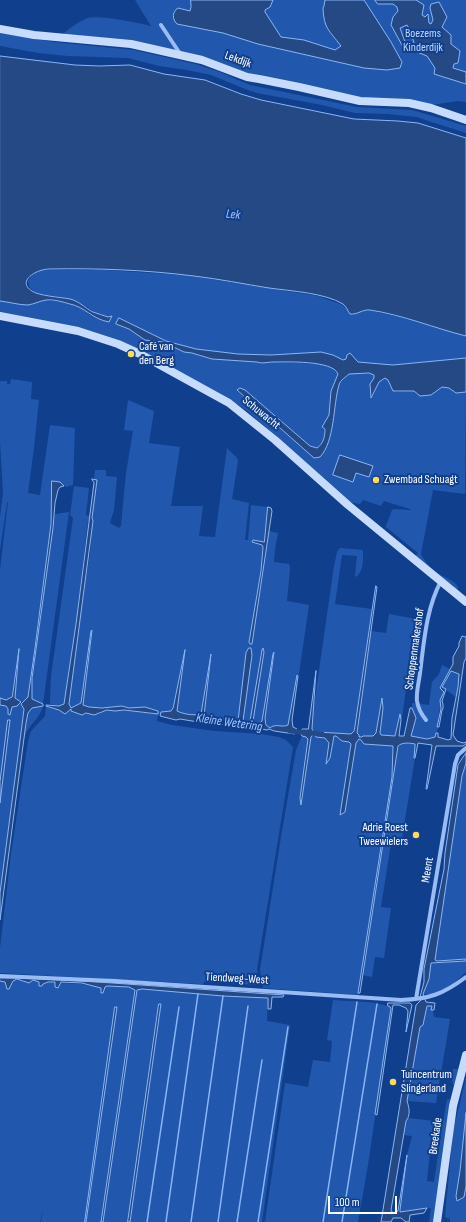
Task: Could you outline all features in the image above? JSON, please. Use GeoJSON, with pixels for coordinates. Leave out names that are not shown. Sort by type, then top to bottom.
{"type":"FeatureCollection","features":[{"type":"Feature","properties":{"kind":"street"},"geometry":{"type":"LineString","coordinates":[[162,25],[180,52],[180,56]]}},
{"type":"Feature","properties":{"kind":"street","name":"Lekdijk"},"geometry":{"type":"LineString","coordinates":[[0,29],[34,35],[126,44],[202,60],[247,77],[360,100],[409,103],[432,108],[466,120]]}},
{"type":"Feature","properties":{"kind":"street","name":"Schuwacht"},"geometry":{"type":"LineString","coordinates":[[0,316],[78,331],[118,344],[140,354],[229,403],[275,440],[354,511],[466,602]]}},
{"type":"Feature","properties":{"kind":"street","name":"Schoppenmakershof"},"geometry":{"type":"LineString","coordinates":[[426,720],[421,714],[417,701],[428,616],[441,581]]}},
{"type":"Feature","properties":{"kind":"street","name":"Meent"},"geometry":{"type":"LineString","coordinates":[[418,999],[456,764],[458,755],[466,748]]}},
{"type":"Feature","properties":{"kind":"street","name":"Tiendweg-West"},"geometry":{"type":"LineString","coordinates":[[0,976],[137,982],[397,1000],[426,997],[448,989],[466,976]]}},
{"type":"Feature","properties":{"kind":"street","name":"Breekade"},"geometry":{"type":"LineString","coordinates":[[438,1216],[451,1113],[466,1055]]}},
{"type":"Feature","properties":{"kind":"green space","name":"Boezems Kinderdijk"},"geometry":{"type":"Polygon","coordinates":[[[135,0],[466,0],[466,102],[458,101],[432,105],[356,98],[251,75],[182,53],[169,33],[166,33],[177,51],[62,35],[81,21],[94,17],[151,26],[135,0]]]}},
{"type":"Feature","properties":{"kind":"green space"},"geometry":{"type":"Polygon","coordinates":[[[0,33],[54,42],[134,50],[195,64],[217,71],[250,85],[357,107],[412,110],[466,126],[466,133],[416,117],[355,113],[322,105],[257,93],[211,75],[159,66],[128,58],[68,56],[38,53],[0,46],[0,33]]]}},
{"type":"Feature","properties":{"kind":"green space"},"geometry":{"type":"Polygon","coordinates":[[[42,270],[105,270],[185,275],[318,296],[343,305],[353,314],[368,310],[396,316],[466,336],[466,358],[393,365],[358,362],[355,361],[352,355],[347,355],[346,359],[343,360],[333,355],[321,352],[271,355],[238,354],[196,349],[166,341],[121,319],[116,324],[129,328],[145,340],[163,342],[181,351],[208,358],[260,363],[275,362],[323,364],[335,369],[338,374],[330,397],[329,415],[322,427],[324,438],[317,448],[310,446],[245,390],[240,388],[237,391],[314,458],[320,457],[329,440],[339,385],[349,374],[369,373],[374,375],[374,378],[370,384],[370,396],[372,398],[379,382],[385,378],[396,392],[414,391],[420,396],[431,395],[442,387],[449,388],[456,393],[466,392],[465,494],[433,490],[421,554],[432,569],[454,582],[458,589],[455,589],[453,585],[441,578],[415,556],[418,553],[386,527],[384,531],[392,510],[411,510],[410,509],[384,501],[381,506],[363,500],[360,504],[348,502],[246,410],[221,394],[132,346],[0,313],[0,301],[26,305],[46,300],[72,304],[90,315],[109,322],[108,318],[73,300],[38,294],[30,288],[28,282],[30,278],[35,273],[42,270]]]}},
{"type":"Feature","properties":{"kind":"green space"},"geometry":{"type":"Polygon","coordinates":[[[11,379],[32,382],[31,399],[39,400],[28,493],[40,495],[50,425],[75,428],[73,485],[66,487],[61,483],[52,481],[51,524],[28,697],[24,701],[20,702],[15,698],[18,663],[12,697],[6,700],[0,698],[0,570],[8,502],[0,550],[0,517],[3,493],[0,441],[0,381],[7,381],[7,384],[10,384],[11,379]]]}},
{"type":"Feature","properties":{"kind":"green space"},"geometry":{"type":"Polygon","coordinates":[[[128,400],[154,411],[149,443],[180,447],[171,506],[203,506],[199,536],[215,537],[227,448],[238,461],[232,499],[249,503],[245,540],[248,540],[251,505],[268,507],[264,542],[256,544],[263,545],[263,547],[261,571],[249,642],[261,588],[269,531],[278,533],[274,562],[289,564],[290,568],[287,601],[309,605],[292,720],[298,676],[288,725],[270,728],[268,727],[265,718],[274,653],[262,721],[259,724],[254,723],[253,721],[264,652],[263,648],[249,723],[243,721],[242,719],[251,663],[251,649],[246,653],[237,726],[232,725],[233,720],[204,716],[209,669],[201,714],[189,715],[177,711],[183,660],[173,708],[171,711],[164,711],[158,715],[157,721],[172,725],[214,731],[261,734],[279,737],[286,740],[293,747],[257,969],[259,985],[204,982],[203,984],[200,984],[0,973],[0,948],[11,854],[28,741],[31,731],[45,716],[46,706],[59,710],[71,711],[82,715],[86,713],[99,714],[107,710],[124,710],[155,714],[154,710],[145,707],[129,708],[121,706],[107,708],[89,707],[83,705],[92,630],[81,704],[71,708],[69,704],[79,621],[90,553],[92,521],[88,521],[76,624],[64,704],[59,706],[50,704],[51,676],[73,518],[70,515],[74,486],[89,488],[86,515],[89,516],[95,470],[106,470],[106,476],[117,477],[114,510],[110,523],[119,528],[121,526],[126,473],[133,431],[124,430],[128,400]]]}},
{"type":"Feature","properties":{"kind":"green space"},"geometry":{"type":"Polygon","coordinates":[[[69,512],[43,704],[32,699],[32,678],[55,514],[69,512]]]}},
{"type":"Feature","properties":{"kind":"green space"},"geometry":{"type":"Polygon","coordinates":[[[340,548],[363,550],[363,562],[362,568],[356,577],[357,556],[342,555],[335,604],[372,609],[354,731],[351,734],[314,733],[312,729],[314,705],[334,566],[337,552],[340,548]]]}},
{"type":"Feature","properties":{"kind":"green space"},"geometry":{"type":"Polygon","coordinates":[[[389,614],[416,619],[402,718],[401,720],[400,716],[395,736],[381,735],[383,708],[382,700],[376,733],[373,736],[359,737],[357,733],[371,631],[386,633],[389,614]]]}},
{"type":"Feature","properties":{"kind":"green space"},"geometry":{"type":"Polygon","coordinates":[[[442,665],[450,669],[440,688],[444,692],[435,737],[427,739],[411,736],[416,718],[412,708],[412,703],[429,705],[432,682],[439,674],[442,665]]]}},
{"type":"Feature","properties":{"kind":"green space"},"geometry":{"type":"Polygon","coordinates":[[[451,671],[459,674],[460,676],[456,697],[442,687],[451,671]]]}},
{"type":"Feature","properties":{"kind":"green space"},"geometry":{"type":"Polygon","coordinates":[[[21,704],[24,709],[0,893],[0,705],[6,706],[8,709],[21,704]]]}},
{"type":"Feature","properties":{"kind":"green space"},"geometry":{"type":"Polygon","coordinates":[[[43,706],[41,711],[28,729],[24,738],[28,713],[32,708],[43,706]]]}},
{"type":"Feature","properties":{"kind":"green space"},"geometry":{"type":"Polygon","coordinates":[[[313,735],[323,738],[328,742],[329,749],[326,763],[330,758],[334,736],[342,741],[350,742],[351,744],[345,812],[356,743],[359,739],[365,744],[393,746],[392,777],[358,993],[360,993],[358,995],[263,988],[260,970],[296,750],[302,736],[306,737],[308,739],[308,745],[300,798],[301,803],[311,737],[313,735]]]}},
{"type":"Feature","properties":{"kind":"green space"},"geometry":{"type":"Polygon","coordinates":[[[400,744],[415,744],[416,746],[415,758],[402,838],[392,837],[381,907],[391,908],[384,958],[375,957],[372,977],[362,975],[398,748],[400,744]]]}},
{"type":"Feature","properties":{"kind":"green space"},"geometry":{"type":"Polygon","coordinates":[[[466,763],[466,959],[437,961],[435,960],[462,776],[466,763]]]}},
{"type":"Feature","properties":{"kind":"green space"},"geometry":{"type":"Polygon","coordinates":[[[466,961],[466,972],[452,984],[441,991],[423,994],[431,963],[466,961]]]}},
{"type":"Feature","properties":{"kind":"green space"},"geometry":{"type":"Polygon","coordinates":[[[0,979],[119,986],[223,996],[268,998],[267,1021],[290,1025],[262,1222],[130,1222],[161,1005],[159,1004],[128,1222],[103,1222],[132,1009],[101,1222],[41,1222],[43,1209],[40,1222],[0,1222],[0,979]]]}},
{"type":"Feature","properties":{"kind":"green space"},"geometry":{"type":"Polygon","coordinates":[[[333,1000],[369,1002],[391,1008],[358,1222],[265,1222],[285,1083],[308,1087],[313,1060],[330,1062],[332,1041],[327,1040],[333,1000]]]}},
{"type":"Feature","properties":{"kind":"green space"},"geometry":{"type":"Polygon","coordinates":[[[427,1006],[432,1006],[434,1017],[450,1019],[441,1073],[452,1075],[453,1069],[460,1069],[455,1086],[452,1080],[440,1078],[436,1103],[407,1101],[420,1027],[423,1025],[427,1006]]]}},
{"type":"Feature","properties":{"kind":"green space"},"geometry":{"type":"Polygon","coordinates":[[[466,1078],[466,1222],[450,1222],[450,1217],[449,1219],[445,1217],[453,1131],[466,1078]]]}},
{"type":"Feature","properties":{"kind":"green space"},"geometry":{"type":"Polygon","coordinates":[[[447,1099],[451,1100],[435,1222],[429,1222],[431,1208],[400,1212],[407,1155],[412,1136],[403,1135],[406,1120],[408,1118],[443,1122],[447,1099]],[[432,1132],[427,1181],[434,1182],[441,1134],[432,1132]]]}},
{"type":"Feature","properties":{"kind":"water"},"geometry":{"type":"Polygon","coordinates":[[[191,0],[273,0],[270,7],[265,10],[265,12],[281,37],[304,40],[335,50],[341,46],[326,25],[323,8],[325,0],[364,0],[402,62],[400,68],[387,70],[364,68],[258,44],[223,33],[177,24],[174,18],[175,11],[178,8],[190,11],[191,0]]]}},
{"type":"Feature","properties":{"kind":"water"},"geometry":{"type":"Polygon","coordinates":[[[375,0],[416,0],[424,5],[422,15],[425,17],[428,14],[429,23],[431,24],[433,20],[430,8],[431,4],[439,2],[447,17],[442,27],[451,35],[451,44],[460,51],[458,63],[454,64],[453,68],[466,72],[466,84],[434,74],[435,68],[427,56],[417,52],[407,25],[400,28],[405,42],[403,47],[391,25],[393,17],[398,11],[397,7],[393,4],[378,4],[375,0]]]}},
{"type":"Feature","properties":{"kind":"water","name":"Lek"},"geometry":{"type":"Polygon","coordinates":[[[0,56],[75,65],[130,65],[164,74],[205,80],[261,100],[354,119],[418,123],[466,138],[466,336],[382,312],[367,310],[350,314],[343,304],[327,297],[203,277],[158,272],[104,269],[49,269],[34,273],[27,280],[26,283],[28,287],[35,293],[73,300],[93,312],[108,317],[112,316],[109,322],[80,308],[58,301],[46,300],[28,305],[21,305],[0,301],[0,56]]]}},
{"type":"Feature","properties":{"kind":"water"},"geometry":{"type":"Polygon","coordinates":[[[119,318],[166,341],[196,349],[238,354],[271,355],[321,352],[333,355],[343,360],[346,359],[347,355],[350,353],[358,362],[393,365],[466,358],[466,392],[456,393],[449,388],[442,387],[431,395],[420,396],[414,391],[393,391],[388,380],[385,378],[379,382],[371,398],[370,384],[374,378],[374,375],[369,373],[349,374],[339,385],[331,432],[325,450],[320,457],[314,458],[237,390],[240,388],[245,390],[310,446],[317,448],[321,444],[324,437],[325,429],[322,427],[329,415],[331,391],[338,374],[334,369],[328,366],[308,363],[261,363],[212,359],[184,352],[163,342],[145,340],[129,329],[116,324],[119,318]]]}},
{"type":"Feature","properties":{"kind":"water"},"geometry":{"type":"Polygon","coordinates":[[[340,455],[373,466],[369,477],[356,473],[353,482],[333,475],[340,455]]]}},
{"type":"Feature","properties":{"kind":"water"},"geometry":{"type":"Polygon","coordinates":[[[92,479],[97,480],[92,518],[93,521],[69,704],[71,708],[81,703],[92,630],[83,705],[102,708],[122,706],[129,708],[145,707],[158,711],[158,714],[124,710],[107,710],[94,715],[86,713],[82,715],[71,711],[71,709],[65,714],[59,710],[46,706],[59,706],[64,704],[94,483],[92,479]]]}},
{"type":"Feature","properties":{"kind":"water"},"geometry":{"type":"Polygon","coordinates":[[[52,481],[60,482],[64,486],[60,487],[58,490],[55,503],[53,528],[32,678],[32,699],[43,704],[43,706],[32,708],[28,713],[0,920],[0,893],[24,709],[21,704],[28,697],[35,648],[51,524],[52,481]]]}},
{"type":"Feature","properties":{"kind":"water"},"geometry":{"type":"Polygon","coordinates":[[[268,507],[271,508],[272,511],[252,644],[250,644],[249,642],[261,571],[263,547],[262,545],[252,542],[253,540],[264,542],[268,507]]]}},
{"type":"Feature","properties":{"kind":"water"},"geometry":{"type":"Polygon","coordinates":[[[376,586],[357,733],[359,737],[373,736],[376,733],[382,698],[383,708],[381,735],[395,736],[400,714],[401,720],[399,736],[404,736],[410,708],[412,708],[416,718],[411,736],[427,739],[435,737],[436,733],[438,733],[438,737],[448,740],[451,739],[452,718],[459,674],[451,671],[442,687],[446,689],[442,701],[443,709],[439,727],[437,727],[441,709],[440,700],[444,692],[440,688],[453,664],[453,657],[462,636],[466,637],[466,658],[464,662],[453,735],[457,741],[463,743],[466,742],[466,744],[463,746],[436,746],[427,789],[432,745],[418,743],[415,758],[415,744],[404,743],[398,746],[360,993],[358,993],[392,777],[393,746],[364,744],[359,739],[356,743],[345,812],[340,815],[351,744],[334,736],[330,758],[326,764],[329,743],[325,738],[316,737],[315,735],[317,732],[351,734],[354,731],[376,586]]]}},
{"type":"Feature","properties":{"kind":"water"},"geometry":{"type":"Polygon","coordinates":[[[249,648],[251,648],[252,655],[243,721],[247,723],[250,721],[263,648],[264,652],[253,721],[254,723],[259,724],[262,721],[274,652],[265,718],[266,725],[270,728],[274,726],[288,725],[297,675],[292,720],[293,727],[297,729],[295,734],[236,725],[238,721],[246,653],[249,648]]]}},
{"type":"Feature","properties":{"kind":"water"},"geometry":{"type":"Polygon","coordinates":[[[19,649],[15,698],[21,702],[17,706],[12,707],[10,715],[8,714],[8,709],[6,706],[0,705],[0,698],[6,700],[12,697],[19,649]]]}},
{"type":"Feature","properties":{"kind":"water"},"geometry":{"type":"Polygon","coordinates":[[[185,650],[177,711],[195,715],[201,714],[211,654],[204,716],[233,720],[232,725],[204,723],[180,719],[176,720],[160,716],[161,712],[171,711],[173,708],[185,650]]]}},
{"type":"Feature","properties":{"kind":"water"},"geometry":{"type":"Polygon","coordinates":[[[316,671],[312,729],[314,733],[311,737],[301,805],[300,798],[308,739],[300,733],[302,729],[308,729],[316,671]]]}},
{"type":"Feature","properties":{"kind":"water"},"geometry":{"type":"Polygon","coordinates":[[[8,720],[10,720],[0,803],[0,782],[8,720]]]}},
{"type":"Feature","properties":{"kind":"water"},"geometry":{"type":"Polygon","coordinates":[[[466,753],[466,763],[462,776],[435,960],[466,959],[466,961],[431,963],[429,979],[423,994],[424,996],[420,997],[424,982],[424,969],[444,869],[458,765],[466,753]]]}},
{"type":"Feature","properties":{"kind":"water"},"geometry":{"type":"Polygon","coordinates":[[[0,978],[98,982],[284,995],[283,997],[272,997],[271,1009],[268,1009],[268,998],[223,996],[142,989],[137,990],[103,1222],[101,1222],[135,990],[129,987],[107,986],[105,987],[103,993],[101,993],[101,988],[82,983],[61,982],[58,988],[55,987],[55,982],[48,982],[42,986],[39,986],[39,982],[33,980],[29,983],[17,979],[13,981],[9,989],[7,989],[5,982],[0,981],[0,978]]]}},
{"type":"Feature","properties":{"kind":"water"},"geometry":{"type":"Polygon","coordinates":[[[425,999],[426,1002],[435,1003],[434,1010],[431,1010],[432,1006],[427,1006],[423,1025],[420,1027],[407,1101],[409,1114],[406,1121],[391,1210],[395,1213],[398,1211],[407,1155],[400,1212],[427,1208],[424,1213],[410,1215],[409,1222],[406,1222],[401,1218],[393,1218],[391,1222],[381,1222],[416,1005],[421,1000],[425,999]]]}},
{"type":"Feature","properties":{"kind":"water"},"geometry":{"type":"Polygon","coordinates":[[[388,1003],[410,1003],[412,1005],[406,1032],[408,1011],[406,1008],[399,1005],[393,1005],[377,1115],[375,1114],[391,1008],[388,1006],[388,1003]]]}},
{"type":"Feature","properties":{"kind":"water"},"geometry":{"type":"Polygon","coordinates":[[[159,1004],[161,1004],[130,1222],[128,1222],[159,1004]]]}},
{"type":"Feature","properties":{"kind":"water"},"geometry":{"type":"Polygon","coordinates":[[[115,1007],[117,1007],[85,1222],[115,1007]]]}},
{"type":"Feature","properties":{"kind":"water"},"geometry":{"type":"Polygon","coordinates":[[[466,1113],[466,1186],[464,1197],[457,1201],[456,1196],[466,1113]]]}},
{"type":"Feature","properties":{"kind":"waterway","name":"Kleine Wetering"},"geometry":{"type":"LineString","coordinates":[[290,731],[322,734]]}},
{"type":"Feature","properties":{"kind":"waterway"},"geometry":{"type":"LineString","coordinates":[[166,1222],[198,994]]}},
{"type":"Feature","properties":{"kind":"waterway"},"geometry":{"type":"LineString","coordinates":[[191,1222],[223,996]]}},
{"type":"Feature","properties":{"kind":"waterway"},"geometry":{"type":"LineString","coordinates":[[323,1222],[357,1002]]}},
{"type":"Feature","properties":{"kind":"waterway"},"geometry":{"type":"LineString","coordinates":[[342,1222],[377,1004]]}},
{"type":"Feature","properties":{"kind":"waterway"},"geometry":{"type":"LineString","coordinates":[[218,1222],[248,1006]]}},
{"type":"Feature","properties":{"kind":"waterway"},"geometry":{"type":"LineString","coordinates":[[147,1222],[179,1007]]}},
{"type":"Feature","properties":{"kind":"waterway"},"geometry":{"type":"LineString","coordinates":[[258,1222],[288,1027]]}},
{"type":"Feature","properties":{"kind":"waterway"},"geometry":{"type":"LineString","coordinates":[[237,1222],[262,1060]]}},
{"type":"Feature","properties":{"kind":"place","name":"Café van den Berg"},"geometry":{"type":"Point","coordinates":[131,354]}},
{"type":"Feature","properties":{"kind":"place","name":"Zwembad Schuagt"},"geometry":{"type":"Point","coordinates":[376,480]}},
{"type":"Feature","properties":{"kind":"place","name":"Adrie Roest Tweewielers"},"geometry":{"type":"Point","coordinates":[416,835]}},
{"type":"Feature","properties":{"kind":"place","name":"Tuincentrum Slingerland"},"geometry":{"type":"Point","coordinates":[393,1082]}}]}
